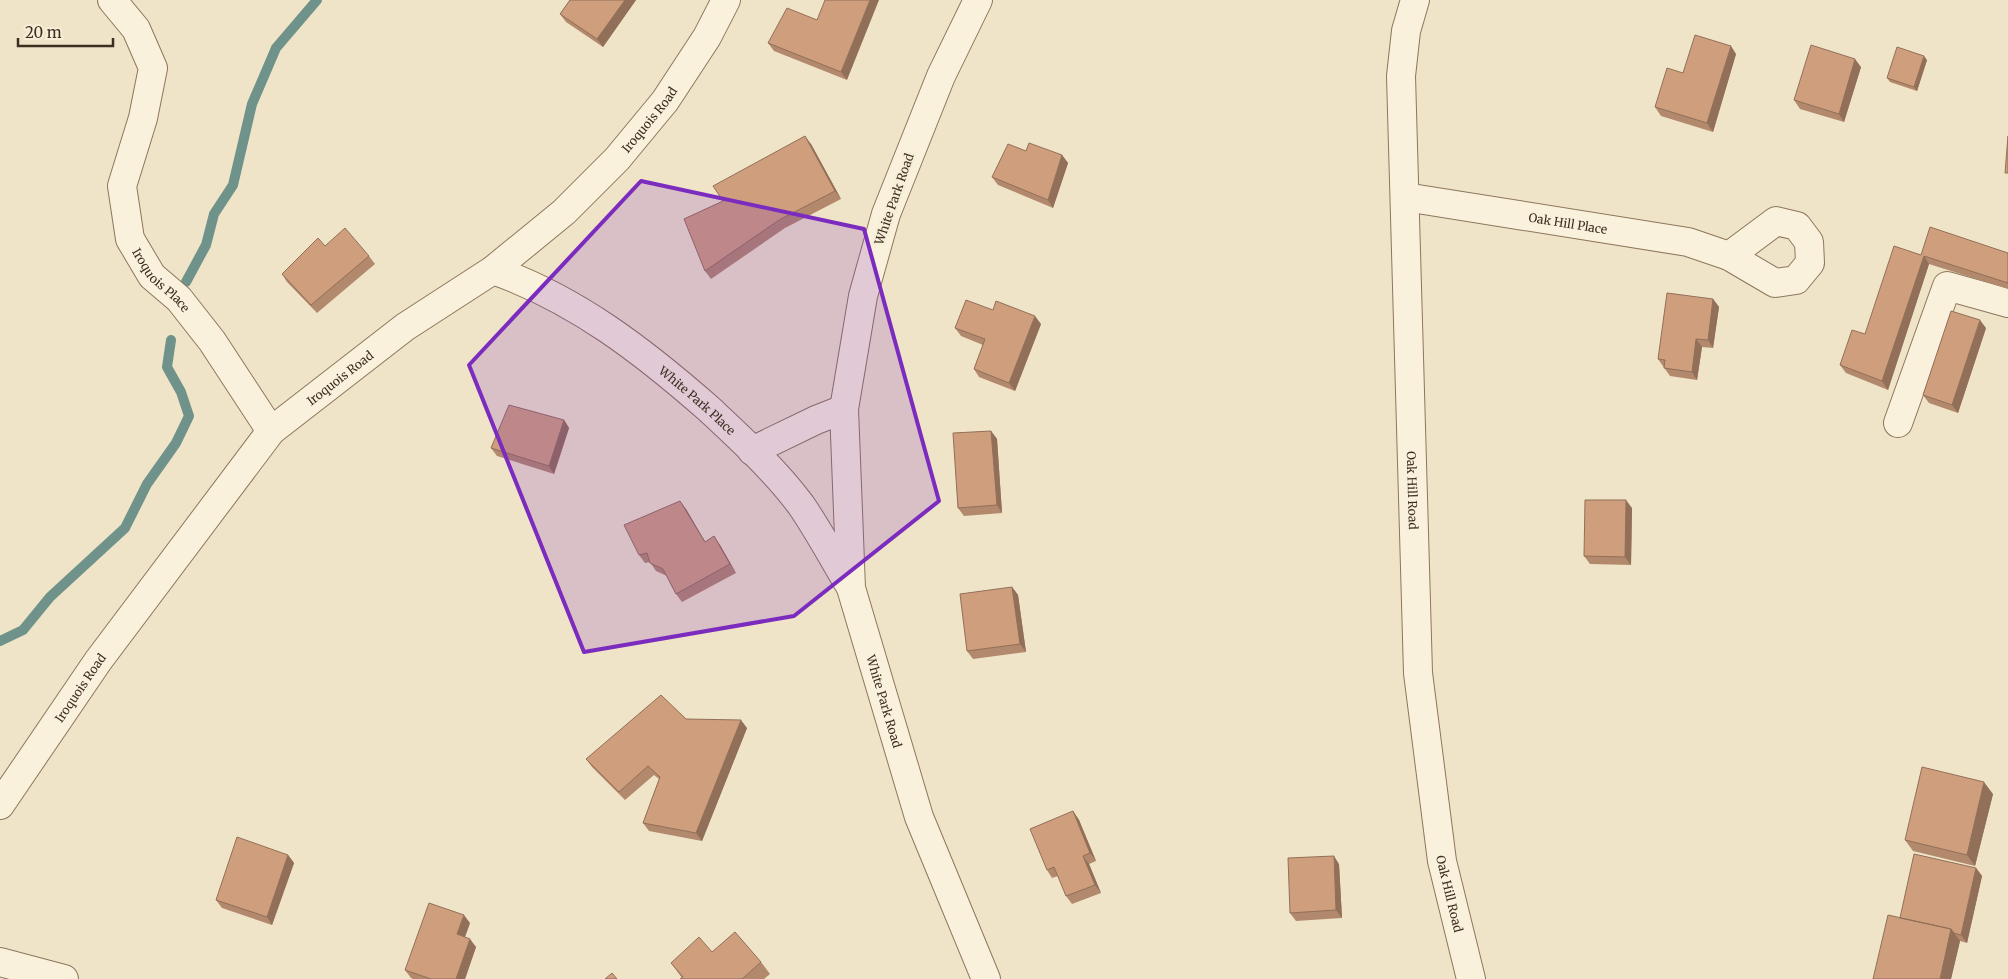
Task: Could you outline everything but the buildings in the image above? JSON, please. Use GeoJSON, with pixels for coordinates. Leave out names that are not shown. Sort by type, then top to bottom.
{"type":"FeatureCollection","features":[{"type":"Feature","properties":{"kind":"street","name":"Iroquois Place"},"geometry":{"type":"LineString","coordinates":[[112,0],[136,30],[153,68],[143,118],[122,186],[130,239],[152,276],[179,299],[212,341],[272,431]]}},
{"type":"Feature","properties":{"kind":"street","name":"Iroquois Road"},"geometry":{"type":"LineString","coordinates":[[0,805],[98,662],[272,431],[405,327],[493,270],[564,212],[617,159],[665,101],[707,37],[726,0]]}},
{"type":"Feature","properties":{"kind":"street","name":"White Park Road"},"geometry":{"type":"LineString","coordinates":[[978,0],[941,76],[886,214],[863,296],[844,409],[851,588],[892,733],[919,817],[986,979]]}},
{"type":"Feature","properties":{"kind":"street","name":"Oak Hill Road"},"geometry":{"type":"LineString","coordinates":[[1414,0],[1406,31],[1402,76],[1418,673],[1442,861],[1471,979]]}},
{"type":"Feature","properties":{"kind":"street","name":"Oak Hill Place"},"geometry":{"type":"LineString","coordinates":[[1405,197],[1688,242],[1728,256]]}},
{"type":"Feature","properties":{"kind":"street","name":"White Park Place"},"geometry":{"type":"LineString","coordinates":[[493,270],[529,283],[597,321],[664,370],[771,469],[801,506],[851,588]]}},
{"type":"Feature","properties":{"kind":"street"},"geometry":{"type":"LineString","coordinates":[[1898,423],[1947,286],[2008,303]]}},
{"type":"Feature","properties":{"kind":"street"},"geometry":{"type":"LineString","coordinates":[[752,451],[816,420],[844,409]]}},
{"type":"Feature","properties":{"kind":"street"},"geometry":{"type":"LineString","coordinates":[[0,962],[64,979]]}},
{"type":"Feature","properties":{"kind":"highlighted area"},"geometry":{"type":"Polygon","coordinates":[[[641,181],[864,229],[939,501],[794,616],[584,652],[469,365],[641,181]]]}},
{"type":"Feature","properties":{"kind":"waterway"},"geometry":{"type":"LineString","coordinates":[[186,282],[206,245],[214,214],[233,185],[252,104],[276,48],[317,0]]}},
{"type":"Feature","properties":{"kind":"waterway"},"geometry":{"type":"LineString","coordinates":[[0,641],[23,630],[50,597],[125,528],[147,484],[176,443],[189,416],[181,392],[167,367],[171,340]]}}]}
